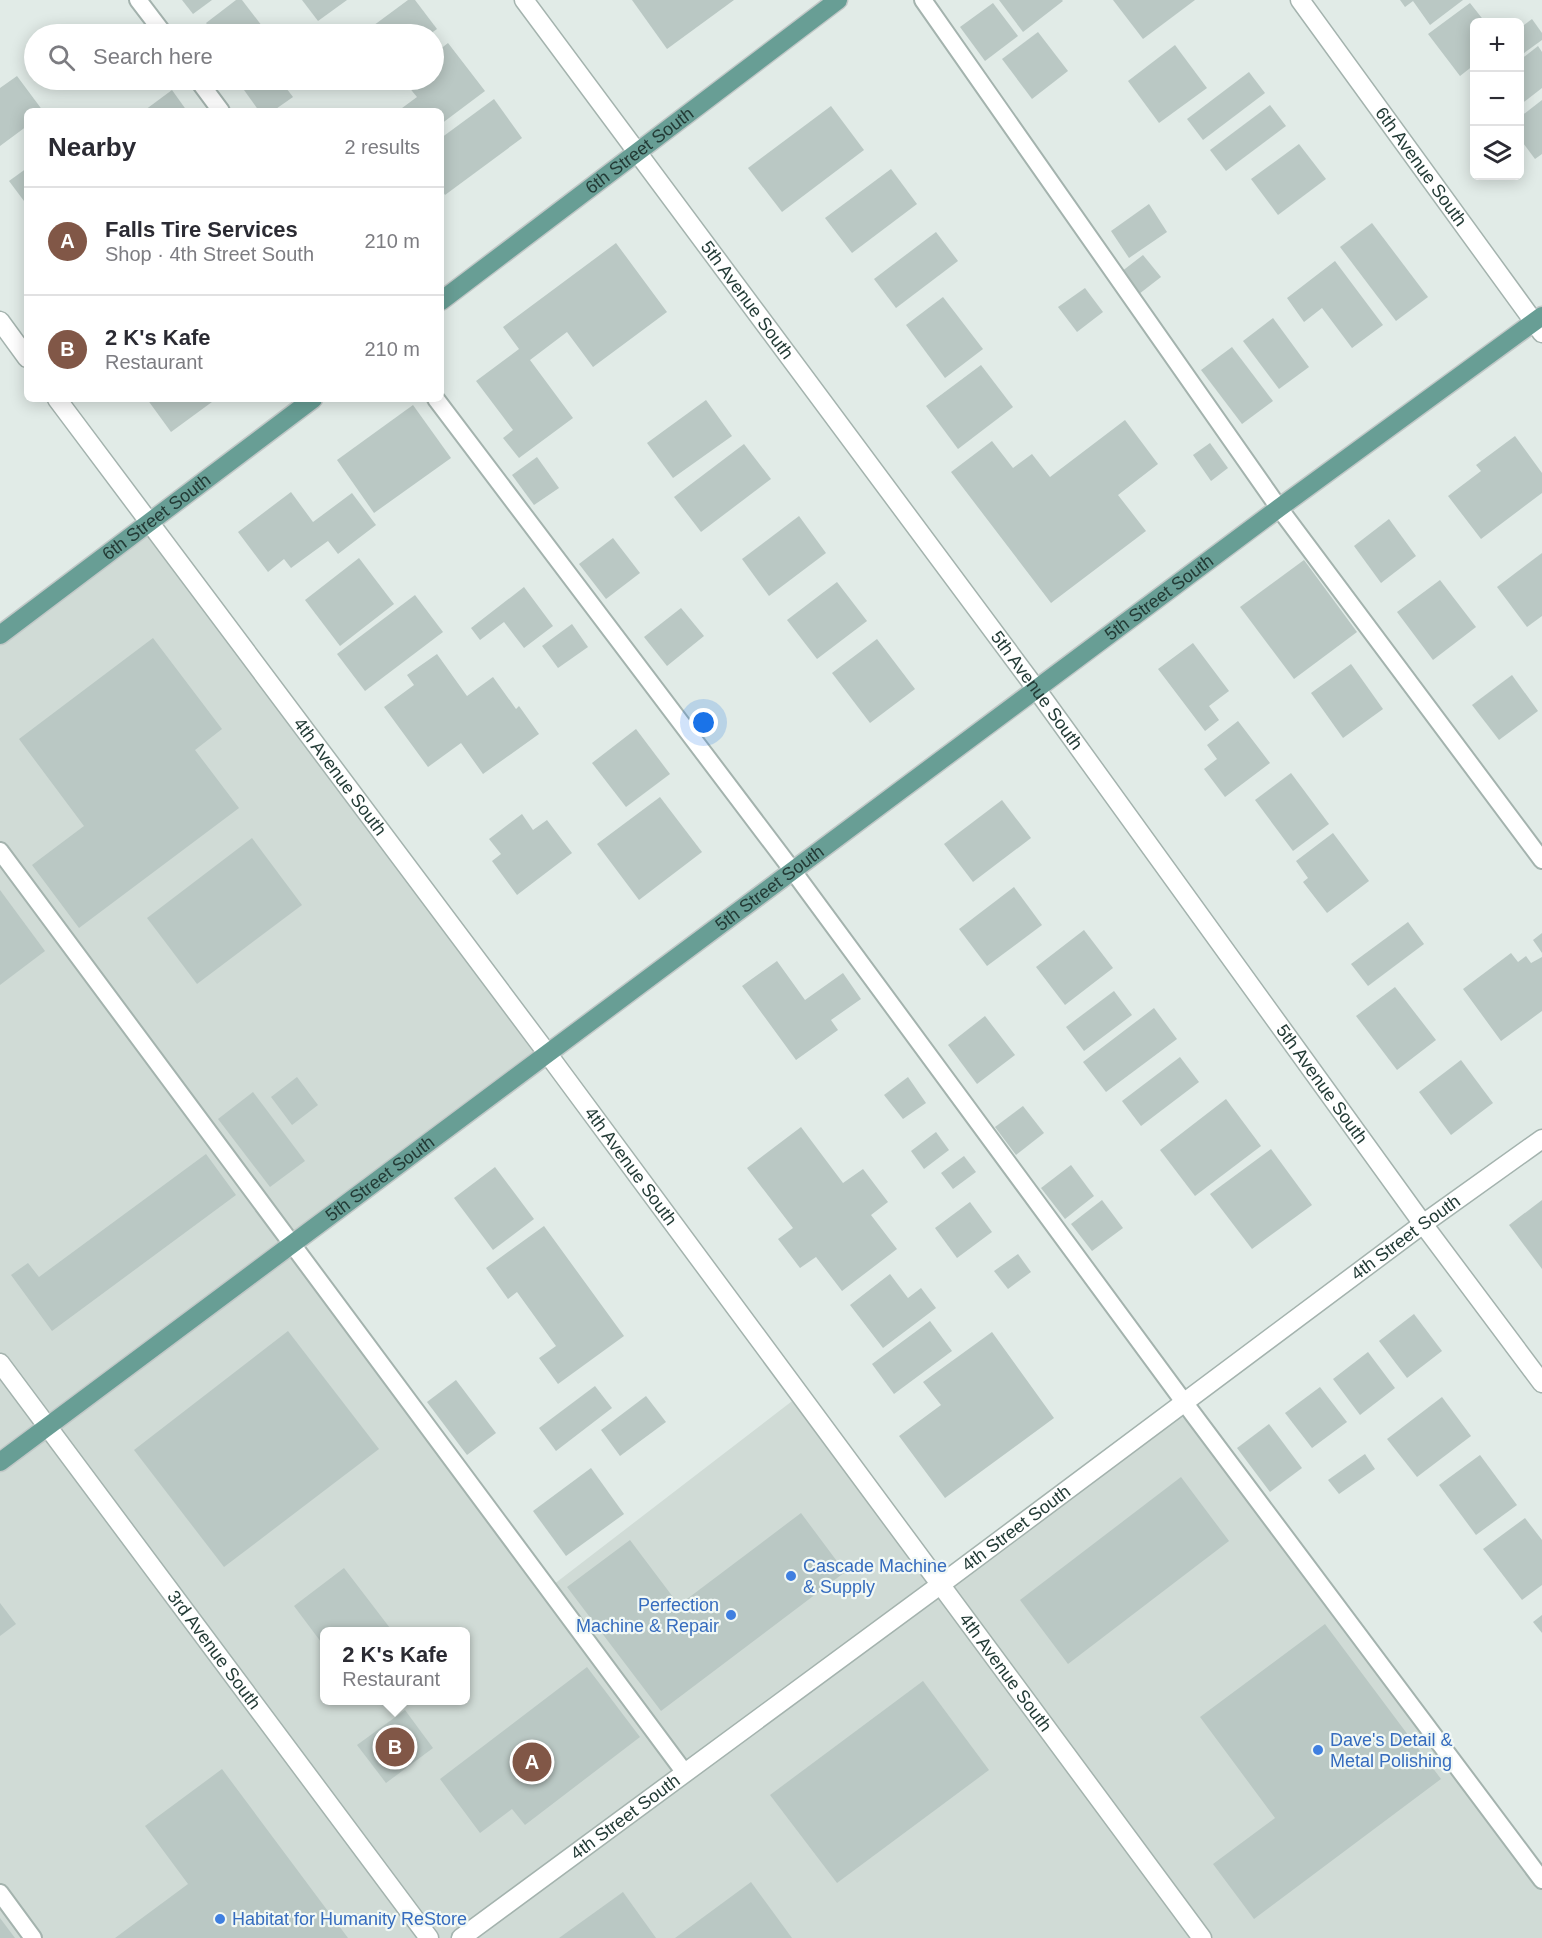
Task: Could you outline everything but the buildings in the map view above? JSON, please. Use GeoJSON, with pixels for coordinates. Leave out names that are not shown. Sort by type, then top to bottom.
{"type":"FeatureCollection","features":[{"type":"Feature","properties":{"kind":"main road","name":"6th Street South"},"geometry":{"type":"LineString","coordinates":[[444,299],[838,0]]}},
{"type":"Feature","properties":{"kind":"main road","name":"5th Street South"},"geometry":{"type":"LineString","coordinates":[[0,1462],[1279,508],[1539,324]]}},
{"type":"Feature","properties":{"kind":"main road","name":"6th Street South"},"geometry":{"type":"LineString","coordinates":[[0,635],[149,525],[309,402]]}},
{"type":"Feature","properties":{"kind":"street","name":"5th Avenue South"},"geometry":{"type":"LineString","coordinates":[[524,0],[1037,690],[1423,1224],[1542,1383]]}},
{"type":"Feature","properties":{"kind":"street","name":"6th Avenue South"},"geometry":{"type":"LineString","coordinates":[[1300,0],[1539,324]]}},
{"type":"Feature","properties":{"kind":"street"},"geometry":{"type":"LineString","coordinates":[[0,321],[24,354]]}},
{"type":"Feature","properties":{"kind":"street","name":"4th Avenue South"},"geometry":{"type":"LineString","coordinates":[[59,402],[149,525],[547,1053],[1202,1938]]}},
{"type":"Feature","properties":{"kind":"street","name":"4th Street South"},"geometry":{"type":"LineString","coordinates":[[461,1938],[940,1585],[1423,1224],[1542,1140]]}},
{"type":"Feature","properties":{"kind":"street","name":"3rd Avenue South"},"geometry":{"type":"LineString","coordinates":[[0,1363],[429,1938]]}},
{"type":"Feature","properties":{"kind":"lane"},"geometry":{"type":"LineString","coordinates":[[138,0],[156,24]]}},
{"type":"Feature","properties":{"kind":"lane"},"geometry":{"type":"LineString","coordinates":[[922,0],[1279,508],[1542,860]]}},
{"type":"Feature","properties":{"kind":"lane"},"geometry":{"type":"LineString","coordinates":[[205,90],[219,108]]}},
{"type":"Feature","properties":{"kind":"lane"},"geometry":{"type":"LineString","coordinates":[[438,402],[793,871],[1184,1402],[1542,1881]]}},
{"type":"Feature","properties":{"kind":"lane"},"geometry":{"type":"LineString","coordinates":[[0,851],[685,1773]]}},
{"type":"Feature","properties":{"kind":"lane"},"geometry":{"type":"LineString","coordinates":[[0,1893],[33,1938]]}},
{"type":"Feature","properties":{"kind":"shaded area"},"geometry":{"type":"Polygon","coordinates":[[[149,525],[547,1053],[292,1244],[549,1588],[800,1395],[940,1585],[1184,1402],[1542,1880],[1542,1938],[0,1938],[0,635],[149,525]]]}},
{"type":"Feature","properties":{"kind":"place","name":"Cascade Machine & Supply"},"geometry":{"type":"Point","coordinates":[791,1576]}},
{"type":"Feature","properties":{"kind":"place","name":"Perfection Machine & Repair"},"geometry":{"type":"Point","coordinates":[731,1615]}},
{"type":"Feature","properties":{"kind":"place","name":"2 K's Kafe"},"geometry":{"type":"Point","coordinates":[395,1747]}},
{"type":"Feature","properties":{"kind":"place","name":"Dave's Detail & Metal Polishing"},"geometry":{"type":"Point","coordinates":[1318,1750]}},
{"type":"Feature","properties":{"kind":"place","name":"Falls Tire Services"},"geometry":{"type":"Point","coordinates":[532,1762]}},
{"type":"Feature","properties":{"kind":"place","name":"Habitat for Humanity ReStore"},"geometry":{"type":"Point","coordinates":[220,1919]}}]}
